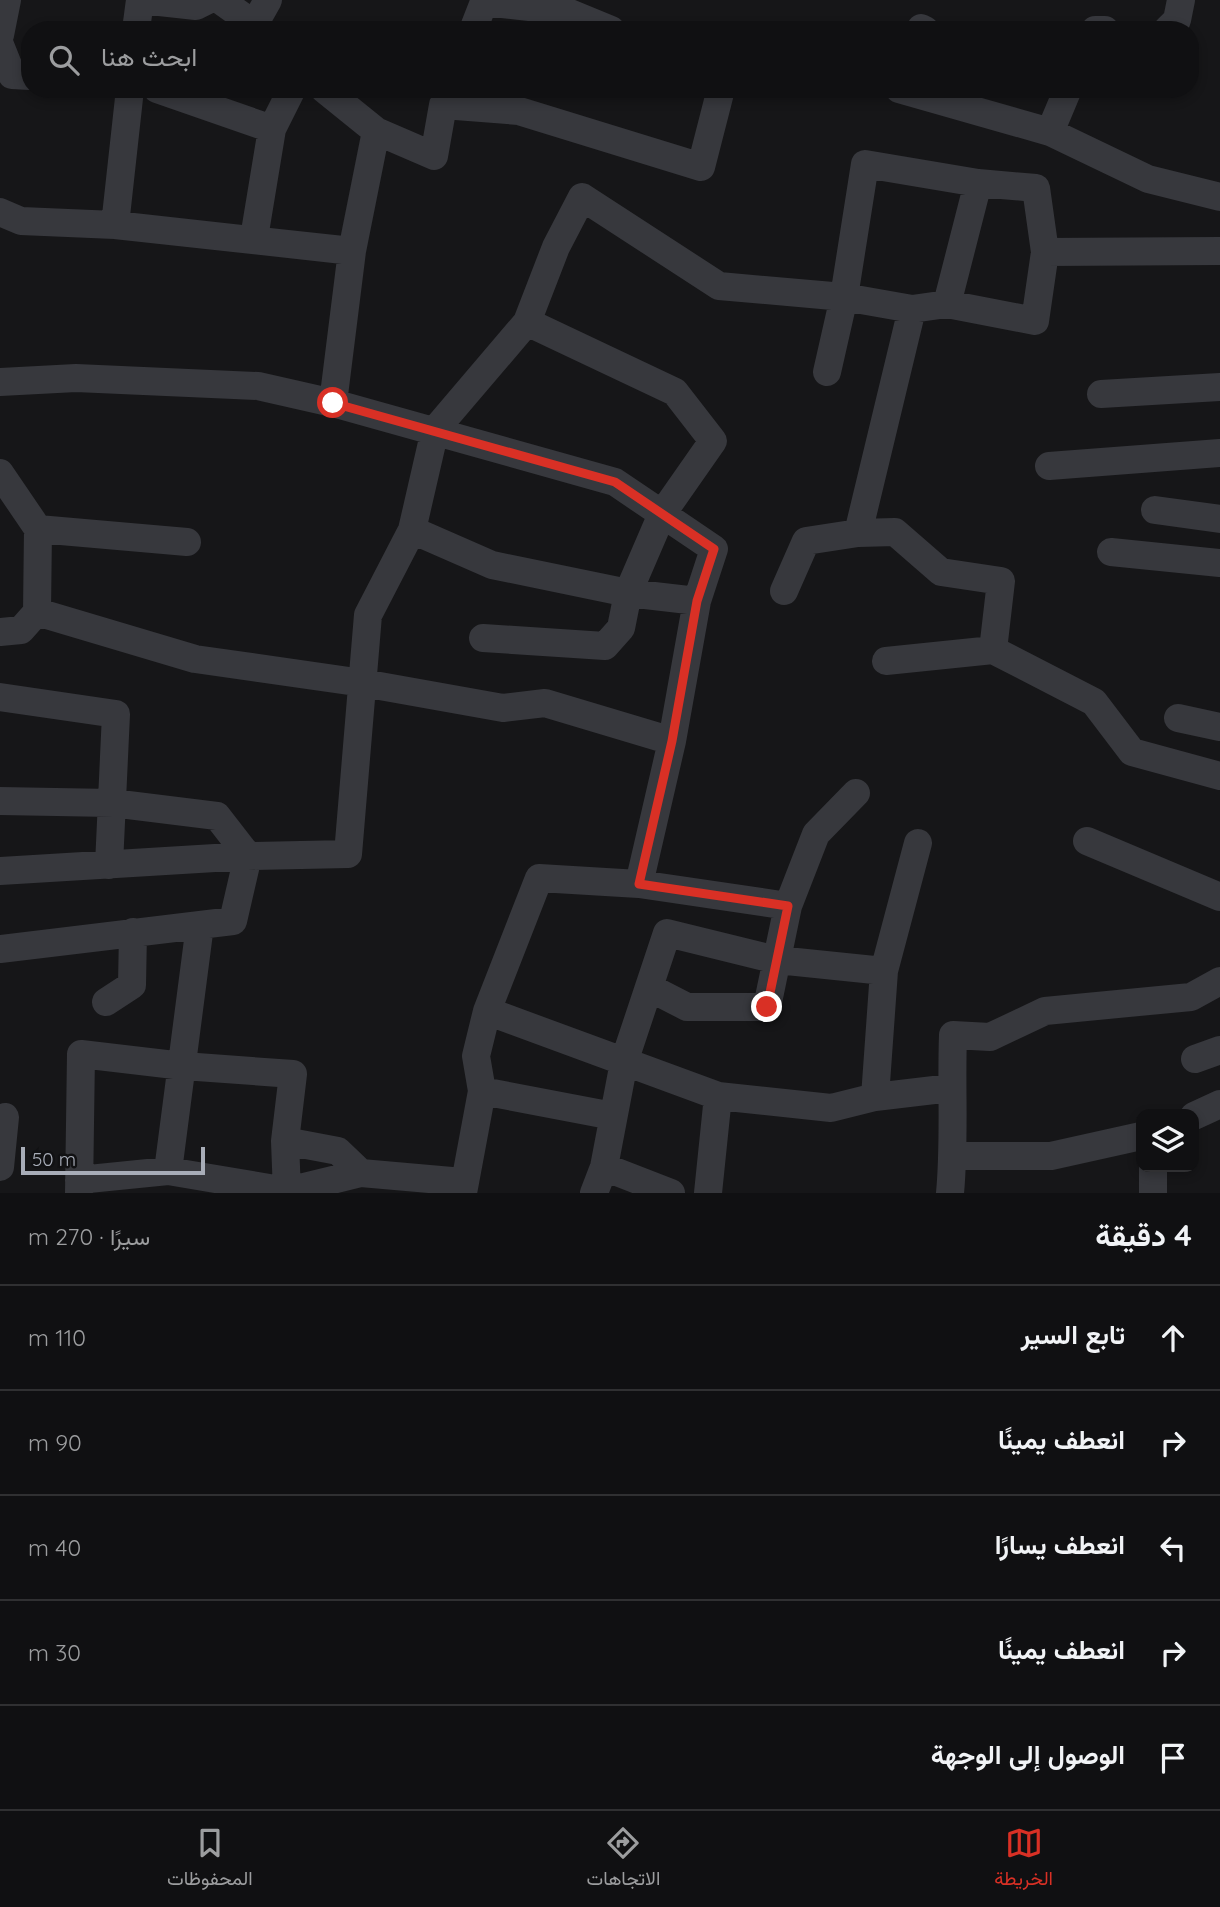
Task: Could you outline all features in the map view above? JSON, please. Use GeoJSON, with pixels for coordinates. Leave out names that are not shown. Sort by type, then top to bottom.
{"type":"FeatureCollection","features":[{"type":"Feature","properties":{"kind":"street"},"geometry":{"type":"LineString","coordinates":[[0,35],[7,0]]}},
{"type":"Feature","properties":{"kind":"street"},"geometry":{"type":"LineString","coordinates":[[137,21],[140,0],[196,6],[208,0]]}},
{"type":"Feature","properties":{"kind":"street"},"geometry":{"type":"LineString","coordinates":[[220,0],[262,17]]}},
{"type":"Feature","properties":{"kind":"street"},"geometry":{"type":"LineString","coordinates":[[1176,21],[1181,0]]}},
{"type":"Feature","properties":{"kind":"street"},"geometry":{"type":"LineString","coordinates":[[477,21],[484,2],[565,11],[589,21]]}},
{"type":"Feature","properties":{"kind":"street"},"geometry":{"type":"LineString","coordinates":[[0,45],[12,75],[21,76]]}},
{"type":"Feature","properties":{"kind":"street"},"geometry":{"type":"LineString","coordinates":[[115,225],[129,98]]}},
{"type":"Feature","properties":{"kind":"street"},"geometry":{"type":"LineString","coordinates":[[183,98],[272,129]]}},
{"type":"Feature","properties":{"kind":"street"},"geometry":{"type":"LineString","coordinates":[[254,238],[272,129],[288,98]]}},
{"type":"Feature","properties":{"kind":"street"},"geometry":{"type":"LineString","coordinates":[[335,98],[376,131],[434,156],[446,98]]}},
{"type":"Feature","properties":{"kind":"street"},"geometry":{"type":"LineString","coordinates":[[451,98],[519,111],[701,167],[719,98]]}},
{"type":"Feature","properties":{"kind":"street"},"geometry":{"type":"LineString","coordinates":[[931,98],[1050,132],[1148,179],[1220,197]]}},
{"type":"Feature","properties":{"kind":"street"},"geometry":{"type":"LineString","coordinates":[[1050,132],[1061,98]]}},
{"type":"Feature","properties":{"kind":"street"},"geometry":{"type":"LineString","coordinates":[[333,403],[352,251],[376,131]]}},
{"type":"Feature","properties":{"kind":"street"},"geometry":{"type":"LineString","coordinates":[[0,871],[248,856],[348,854],[368,615],[412,530],[435,430],[527,322],[556,247],[582,197],[719,286],[844,297],[912,309],[947,304],[1035,321],[1045,252],[1036,188],[978,183],[865,164],[844,297],[827,372]]}},
{"type":"Feature","properties":{"kind":"street"},"geometry":{"type":"LineString","coordinates":[[947,304],[978,183]]}},
{"type":"Feature","properties":{"kind":"street"},"geometry":{"type":"LineString","coordinates":[[0,212],[21,220],[115,225],[254,238],[352,251]]}},
{"type":"Feature","properties":{"kind":"street"},"geometry":{"type":"LineString","coordinates":[[1045,252],[1220,251]]}},
{"type":"Feature","properties":{"kind":"street"},"geometry":{"type":"LineString","coordinates":[[858,533],[912,309]]}},
{"type":"Feature","properties":{"kind":"street"},"geometry":{"type":"LineString","coordinates":[[483,638],[605,646],[621,628],[628,593],[662,514],[713,441],[674,392],[527,322]]}},
{"type":"Feature","properties":{"kind":"street"},"geometry":{"type":"LineString","coordinates":[[0,382],[76,378],[258,386],[333,403],[615,482],[714,549],[697,601],[672,741],[639,884]]}},
{"type":"Feature","properties":{"kind":"street"},"geometry":{"type":"LineString","coordinates":[[1101,394],[1220,387]]}},
{"type":"Feature","properties":{"kind":"street"},"geometry":{"type":"LineString","coordinates":[[1049,466],[1220,453]]}},
{"type":"Feature","properties":{"kind":"street"},"geometry":{"type":"LineString","coordinates":[[0,473],[38,529],[37,612],[21,630],[0,632]]}},
{"type":"Feature","properties":{"kind":"street"},"geometry":{"type":"LineString","coordinates":[[1155,510],[1220,519]]}},
{"type":"Feature","properties":{"kind":"street"},"geometry":{"type":"LineString","coordinates":[[38,529],[187,542]]}},
{"type":"Feature","properties":{"kind":"street"},"geometry":{"type":"LineString","coordinates":[[412,530],[492,565],[628,593],[697,601]]}},
{"type":"Feature","properties":{"kind":"street"},"geometry":{"type":"LineString","coordinates":[[784,591],[806,541],[858,533],[895,531],[942,572],[1001,581],[993,650]]}},
{"type":"Feature","properties":{"kind":"street"},"geometry":{"type":"LineString","coordinates":[[1111,552],[1220,563]]}},
{"type":"Feature","properties":{"kind":"street"},"geometry":{"type":"LineString","coordinates":[[37,612],[195,659],[363,682],[503,708],[545,703],[672,741]]}},
{"type":"Feature","properties":{"kind":"street"},"geometry":{"type":"LineString","coordinates":[[886,661],[993,650],[1094,702],[1132,752],[1220,776]]}},
{"type":"Feature","properties":{"kind":"street"},"geometry":{"type":"LineString","coordinates":[[0,697],[116,714],[108,865]]}},
{"type":"Feature","properties":{"kind":"street"},"geometry":{"type":"LineString","coordinates":[[1178,718],[1220,727]]}},
{"type":"Feature","properties":{"kind":"street"},"geometry":{"type":"LineString","coordinates":[[650,988],[687,1007],[767,1007],[788,906],[816,834],[856,793]]}},
{"type":"Feature","properties":{"kind":"street"},"geometry":{"type":"LineString","coordinates":[[0,801],[112,803],[217,816],[248,856]]}},
{"type":"Feature","properties":{"kind":"street"},"geometry":{"type":"LineString","coordinates":[[1087,841],[1220,897]]}},
{"type":"Feature","properties":{"kind":"street"},"geometry":{"type":"LineString","coordinates":[[874,1097],[884,971],[918,843]]}},
{"type":"Feature","properties":{"kind":"street"},"geometry":{"type":"LineString","coordinates":[[0,949],[233,921],[248,856]]}},
{"type":"Feature","properties":{"kind":"street"},"geometry":{"type":"LineString","coordinates":[[287,1192],[285,1141],[293,1074],[183,1066],[81,1054],[79,1186],[168,1171],[287,1192],[361,1172],[463,1187],[482,1091],[476,1056],[487,1011],[539,878],[639,884],[788,906]]}},
{"type":"Feature","properties":{"kind":"street"},"geometry":{"type":"LineString","coordinates":[[168,1171],[200,925]]}},
{"type":"Feature","properties":{"kind":"street"},"geometry":{"type":"LineString","coordinates":[[106,1002],[132,985],[134,932]]}},
{"type":"Feature","properties":{"kind":"street"},"geometry":{"type":"LineString","coordinates":[[594,1193],[604,1167],[624,1062],[667,933],[777,961],[884,971]]}},
{"type":"Feature","properties":{"kind":"street"},"geometry":{"type":"LineString","coordinates":[[950,1193],[953,1156],[953,1035],[989,1037],[1045,1011],[1191,997],[1220,981]]}},
{"type":"Feature","properties":{"kind":"street"},"geometry":{"type":"LineString","coordinates":[[487,1011],[718,1096],[831,1108],[874,1097],[951,1088]]}},
{"type":"Feature","properties":{"kind":"street"},"geometry":{"type":"LineString","coordinates":[[482,1091],[613,1116]]}},
{"type":"Feature","properties":{"kind":"street"},"geometry":{"type":"LineString","coordinates":[[708,1193],[718,1096]]}},
{"type":"Feature","properties":{"kind":"street"},"geometry":{"type":"LineString","coordinates":[[1199,1114],[1220,1104]]}},
{"type":"Feature","properties":{"kind":"street"},"geometry":{"type":"LineString","coordinates":[[0,1167],[5,1117]]}},
{"type":"Feature","properties":{"kind":"street"},"geometry":{"type":"LineString","coordinates":[[953,1156],[1051,1156],[1136,1137]]}},
{"type":"Feature","properties":{"kind":"street"},"geometry":{"type":"LineString","coordinates":[[285,1141],[338,1151],[361,1172]]}},
{"type":"Feature","properties":{"kind":"street"},"geometry":{"type":"LineString","coordinates":[[604,1167],[671,1193]]}},
{"type":"Feature","properties":{"kind":"street"},"geometry":{"type":"LineString","coordinates":[[1153,1172],[1153,1193]]}},
{"type":"Feature","properties":{"kind":"route"},"geometry":{"type":"LineString","coordinates":[[333,403],[615,482],[714,549],[697,601],[672,741],[639,884],[788,906],[767,1007]]}}]}
